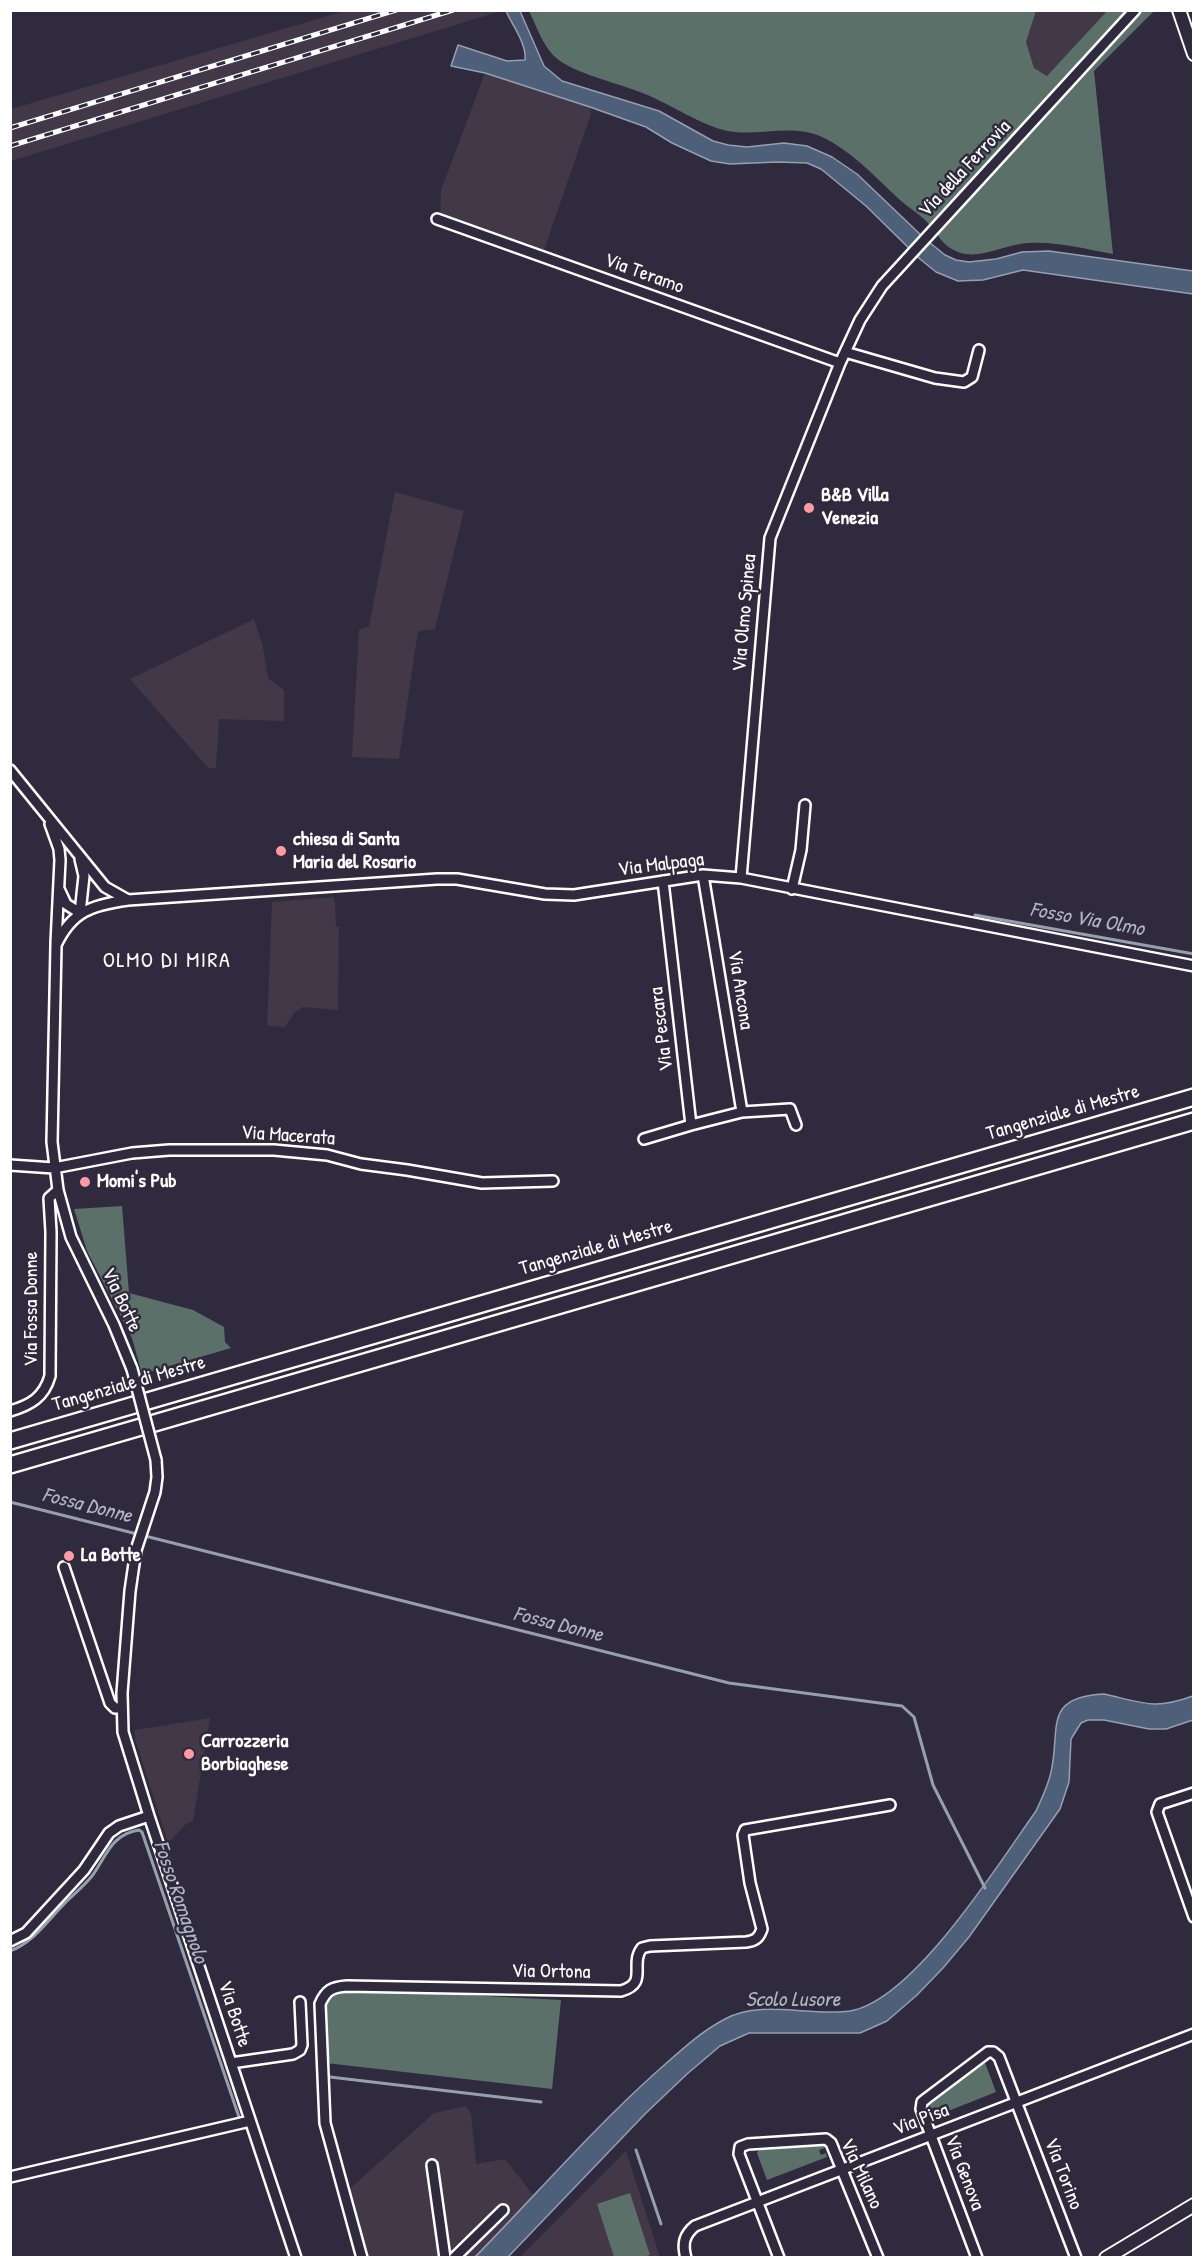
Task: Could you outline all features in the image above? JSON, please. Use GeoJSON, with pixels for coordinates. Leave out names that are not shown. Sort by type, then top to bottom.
{"type":"FeatureCollection","features":[{"type":"Feature","properties":{"kind":"highway","name":"Tangenziale di Mestre"},"geometry":{"type":"LineString","coordinates":[[10,1440],[1194,1097]]}},
{"type":"Feature","properties":{"kind":"highway"},"geometry":{"type":"LineString","coordinates":[[10,1465],[1194,1121]]}},
{"type":"Feature","properties":{"kind":"main road"},"geometry":{"type":"LineString","coordinates":[[1179,10],[1194,54]]}},
{"type":"Feature","properties":{"kind":"main road"},"geometry":{"type":"LineString","coordinates":[[1106,2258],[1194,2205]]}},
{"type":"Feature","properties":{"kind":"street","name":"Via della Ferrovia"},"geometry":{"type":"LineString","coordinates":[[840,363],[860,320],[882,286],[1135,10]]}},
{"type":"Feature","properties":{"kind":"street","name":"Via Teramo"},"geometry":{"type":"LineString","coordinates":[[437,219],[840,363]]}},
{"type":"Feature","properties":{"kind":"street"},"geometry":{"type":"LineString","coordinates":[[845,352],[935,378],[964,382],[972,377],[979,350]]}},
{"type":"Feature","properties":{"kind":"street","name":"Via Olmo Spinea"},"geometry":{"type":"LineString","coordinates":[[741,878],[770,538],[840,363]]}},
{"type":"Feature","properties":{"kind":"street"},"geometry":{"type":"LineString","coordinates":[[10,770],[105,887],[128,900]]}},
{"type":"Feature","properties":{"kind":"street"},"geometry":{"type":"LineString","coordinates":[[792,889],[801,850],[805,805]]}},
{"type":"Feature","properties":{"kind":"street"},"geometry":{"type":"LineString","coordinates":[[48,819],[59,849],[56,945]]}},
{"type":"Feature","properties":{"kind":"street"},"geometry":{"type":"LineString","coordinates":[[56,945],[70,921],[81,913],[84,876],[80,858]]}},
{"type":"Feature","properties":{"kind":"street","name":"Via Malpaga"},"geometry":{"type":"LineString","coordinates":[[81,913],[94,907],[128,900],[437,879],[457,879],[545,894],[574,895],[703,875],[741,878],[1194,966]]}},
{"type":"Feature","properties":{"kind":"street","name":"Via Ancona"},"geometry":{"type":"LineString","coordinates":[[703,875],[742,1112]]}},
{"type":"Feature","properties":{"kind":"street","name":"Via Pescara"},"geometry":{"type":"LineString","coordinates":[[663,881],[691,1125]]}},
{"type":"Feature","properties":{"kind":"street"},"geometry":{"type":"LineString","coordinates":[[58,886],[66,904],[81,913]]}},
{"type":"Feature","properties":{"kind":"street","name":"Via Botte"},"geometry":{"type":"LineString","coordinates":[[56,945],[52,1142],[58,1190],[71,1237],[114,1325],[132,1369],[156,1460],[155,1492],[138,1542],[129,1602],[121,1708],[125,1741],[296,2258]]}},
{"type":"Feature","properties":{"kind":"street"},"geometry":{"type":"LineString","coordinates":[[644,1139],[742,1112],[790,1109],[796,1125]]}},
{"type":"Feature","properties":{"kind":"street","name":"Via Macerata"},"geometry":{"type":"LineString","coordinates":[[10,1165],[54,1168],[132,1153],[274,1150],[327,1155],[361,1164],[482,1183],[553,1180]]}},
{"type":"Feature","properties":{"kind":"street","name":"Via Fossa Donne"},"geometry":{"type":"LineString","coordinates":[[10,1411],[35,1401],[47,1386],[50,1376],[49,1198],[58,1190]]}},
{"type":"Feature","properties":{"kind":"street"},"geometry":{"type":"LineString","coordinates":[[64,1567],[110,1703],[115,1708],[121,1708]]}},
{"type":"Feature","properties":{"kind":"street"},"geometry":{"type":"LineString","coordinates":[[1194,1793],[1160,1804],[1157,1809],[1194,1917]]}},
{"type":"Feature","properties":{"kind":"street","name":"Via Ortona"},"geometry":{"type":"LineString","coordinates":[[362,2258],[325,2122],[320,2004],[325,1993],[333,1987],[347,1986],[621,1991],[628,1989],[635,1985],[638,1958],[642,1948],[746,1942],[754,1941],[760,1936],[762,1929],[750,1883],[743,1835],[745,1830],[890,1805]]}},
{"type":"Feature","properties":{"kind":"street"},"geometry":{"type":"LineString","coordinates":[[10,1941],[26,1932],[84,1870],[109,1833],[119,1826],[149,1816]]}},
{"type":"Feature","properties":{"kind":"street"},"geometry":{"type":"LineString","coordinates":[[231,2063],[293,2054],[300,2050],[302,2045],[300,2002]]}},
{"type":"Feature","properties":{"kind":"street","name":"Via Pisa"},"geometry":{"type":"LineString","coordinates":[[686,2258],[684,2242],[695,2226],[1194,2034]]}},
{"type":"Feature","properties":{"kind":"street","name":"Via Genova"},"geometry":{"type":"LineString","coordinates":[[977,2258],[930,2136],[921,2109],[922,2102],[988,2052],[993,2052],[999,2057],[1017,2103]]}},
{"type":"Feature","properties":{"kind":"street","name":"Via Torino"},"geometry":{"type":"LineString","coordinates":[[1017,2103],[1076,2258]]}},
{"type":"Feature","properties":{"kind":"street"},"geometry":{"type":"LineString","coordinates":[[10,2177],[250,2121]]}},
{"type":"Feature","properties":{"kind":"street","name":"Via Milano"},"geometry":{"type":"LineString","coordinates":[[757,2202],[739,2154],[740,2147],[748,2144],[825,2139],[831,2143],[878,2258]]}},
{"type":"Feature","properties":{"kind":"street"},"geometry":{"type":"LineString","coordinates":[[432,2165],[445,2258]]}},
{"type":"Feature","properties":{"kind":"street"},"geometry":{"type":"LineString","coordinates":[[757,2202],[778,2258]]}},
{"type":"Feature","properties":{"kind":"street"},"geometry":{"type":"LineString","coordinates":[[454,2258],[503,2210]]}},
{"type":"Feature","properties":{"kind":"shaded area"},"geometry":{"type":"Polygon","coordinates":[[[348,10],[501,11],[11,161],[11,109],[348,10]]]}},
{"type":"Feature","properties":{"kind":"shaded area"},"geometry":{"type":"Polygon","coordinates":[[[1036,11],[1107,11],[1048,76],[1034,68],[1026,42],[1036,11]]]}},
{"type":"Feature","properties":{"kind":"shaded area"},"geometry":{"type":"Polygon","coordinates":[[[485,73],[590,107],[591,114],[544,250],[506,237],[440,223],[441,190],[485,73]]]}},
{"type":"Feature","properties":{"kind":"shaded area"},"geometry":{"type":"Polygon","coordinates":[[[395,492],[464,511],[435,629],[418,631],[399,759],[352,757],[359,630],[369,626],[395,492]]]}},
{"type":"Feature","properties":{"kind":"shaded area"},"geometry":{"type":"Polygon","coordinates":[[[254,619],[263,647],[268,678],[284,690],[284,721],[219,719],[216,768],[208,768],[130,679],[254,619]]]}},
{"type":"Feature","properties":{"kind":"shaded area"},"geometry":{"type":"Polygon","coordinates":[[[333,897],[336,927],[339,927],[338,1010],[303,1007],[294,1013],[285,1027],[267,1026],[272,902],[333,897]]]}},
{"type":"Feature","properties":{"kind":"shaded area"},"geometry":{"type":"Polygon","coordinates":[[[210,1718],[193,1821],[187,1823],[168,1843],[135,1739],[135,1730],[210,1718]]]}},
{"type":"Feature","properties":{"kind":"shaded area"},"geometry":{"type":"Polygon","coordinates":[[[466,2106],[471,2114],[476,2164],[505,2159],[534,2196],[475,2257],[357,2258],[347,2220],[344,2194],[434,2113],[466,2106]]]}},
{"type":"Feature","properties":{"kind":"shaded area"},"geometry":{"type":"Polygon","coordinates":[[[626,2151],[660,2257],[520,2257],[626,2151]]]}},
{"type":"Feature","properties":{"kind":"green space"},"geometry":{"type":"Polygon","coordinates":[[[529,11],[1036,11],[1026,42],[1034,68],[1047,76],[1107,11],[1154,11],[1094,71],[1113,254],[1049,243],[1020,244],[977,254],[955,251],[945,244],[922,217],[900,200],[854,157],[833,143],[822,137],[799,131],[728,131],[697,120],[645,94],[579,71],[554,56],[541,38],[529,11]]]}},
{"type":"Feature","properties":{"kind":"green space"},"geometry":{"type":"Polygon","coordinates":[[[122,1206],[129,1293],[193,1310],[224,1327],[225,1342],[231,1348],[142,1374],[132,1338],[87,1251],[74,1209],[122,1206]]]}},
{"type":"Feature","properties":{"kind":"green space"},"geometry":{"type":"Polygon","coordinates":[[[335,1988],[561,2000],[552,2089],[326,2063],[325,1991],[335,1988]]]}},
{"type":"Feature","properties":{"kind":"green space"},"geometry":{"type":"Polygon","coordinates":[[[985,2063],[996,2092],[933,2117],[932,2114],[937,2112],[935,2107],[931,2109],[929,2105],[985,2063]]]}},
{"type":"Feature","properties":{"kind":"green space"},"geometry":{"type":"Polygon","coordinates":[[[823,2145],[825,2148],[819,2150],[821,2155],[826,2153],[827,2157],[767,2180],[757,2153],[759,2150],[823,2145]]]}},
{"type":"Feature","properties":{"kind":"green space"},"geometry":{"type":"Polygon","coordinates":[[[630,2193],[650,2255],[614,2257],[597,2204],[630,2193]]]}},
{"type":"Feature","properties":{"kind":"water"},"geometry":{"type":"Polygon","coordinates":[[[506,11],[520,11],[544,66],[562,81],[659,111],[713,141],[747,147],[784,143],[807,146],[832,157],[857,174],[924,238],[945,255],[956,260],[969,262],[996,259],[1022,252],[1049,251],[1193,271],[1193,294],[1023,270],[983,280],[958,281],[936,272],[866,206],[821,169],[807,163],[730,164],[711,161],[672,143],[646,127],[485,73],[451,66],[458,45],[507,61],[525,60],[524,48],[506,11]]]}},
{"type":"Feature","properties":{"kind":"water"},"geometry":{"type":"Polygon","coordinates":[[[1104,1694],[1149,1704],[1168,1703],[1193,1696],[1193,1720],[1166,1729],[1149,1729],[1104,1720],[1088,1720],[1081,1723],[1071,1739],[1069,1782],[1060,1809],[969,1937],[917,1995],[887,2021],[860,2033],[749,2033],[720,2046],[645,2114],[508,2257],[475,2257],[630,2097],[688,2045],[715,2025],[739,2013],[755,2010],[850,2011],[875,2002],[900,1983],[953,1927],[1036,1811],[1050,1777],[1058,1718],[1063,1709],[1071,1701],[1084,1696],[1104,1694]]]}},
{"type":"Feature","properties":{"kind":"waterway","name":"Fosso Via Olmo"},"geometry":{"type":"LineString","coordinates":[[975,915],[1194,954]]}},
{"type":"Feature","properties":{"kind":"waterway","name":"Fossa Donne"},"geometry":{"type":"LineString","coordinates":[[10,1502],[729,1683],[902,1706],[914,1717],[933,1785],[985,1888]]}},
{"type":"Feature","properties":{"kind":"waterway","name":"Fosso Romagnolo"},"geometry":{"type":"LineString","coordinates":[[10,1951],[34,1936],[86,1883],[116,1841],[130,1832],[139,1830],[142,1832],[240,2120]]}},
{"type":"Feature","properties":{"kind":"waterway","name":"Fosso Romagnolo"},"geometry":{"type":"LineString","coordinates":[[330,2077],[541,2102]]}},
{"type":"Feature","properties":{"kind":"waterway","name":"Fosso Romagnolo"},"geometry":{"type":"LineString","coordinates":[[636,2150],[661,2224]]}},
{"type":"Feature","properties":{"kind":"railway"},"geometry":{"type":"LineString","coordinates":[[10,128],[396,10]]}},
{"type":"Feature","properties":{"kind":"railway"},"geometry":{"type":"LineString","coordinates":[[10,146],[453,10]]}},
{"type":"Feature","properties":{"kind":"place","name":"B&B Villa Venezia"},"geometry":{"type":"Point","coordinates":[809,508]}},
{"type":"Feature","properties":{"kind":"place","name":"chiesa di Santa Maria del Rosario"},"geometry":{"type":"Point","coordinates":[281,851]}},
{"type":"Feature","properties":{"kind":"place","name":"Momi's Pub"},"geometry":{"type":"Point","coordinates":[85,1182]}},
{"type":"Feature","properties":{"kind":"place","name":"La Botte"},"geometry":{"type":"Point","coordinates":[69,1556]}},
{"type":"Feature","properties":{"kind":"place","name":"Carrozzeria Borbiaghese"},"geometry":{"type":"Point","coordinates":[189,1754]}},
{"type":"Feature","properties":{"kind":"district","name":"OLMO DI MIRA"},"geometry":{"type":"Point","coordinates":[167,961]}},
{"type":"Feature","properties":{"kind":"water label","name":"Scolo Lusore"},"geometry":{"type":"Point","coordinates":[793,2000]}}]}
